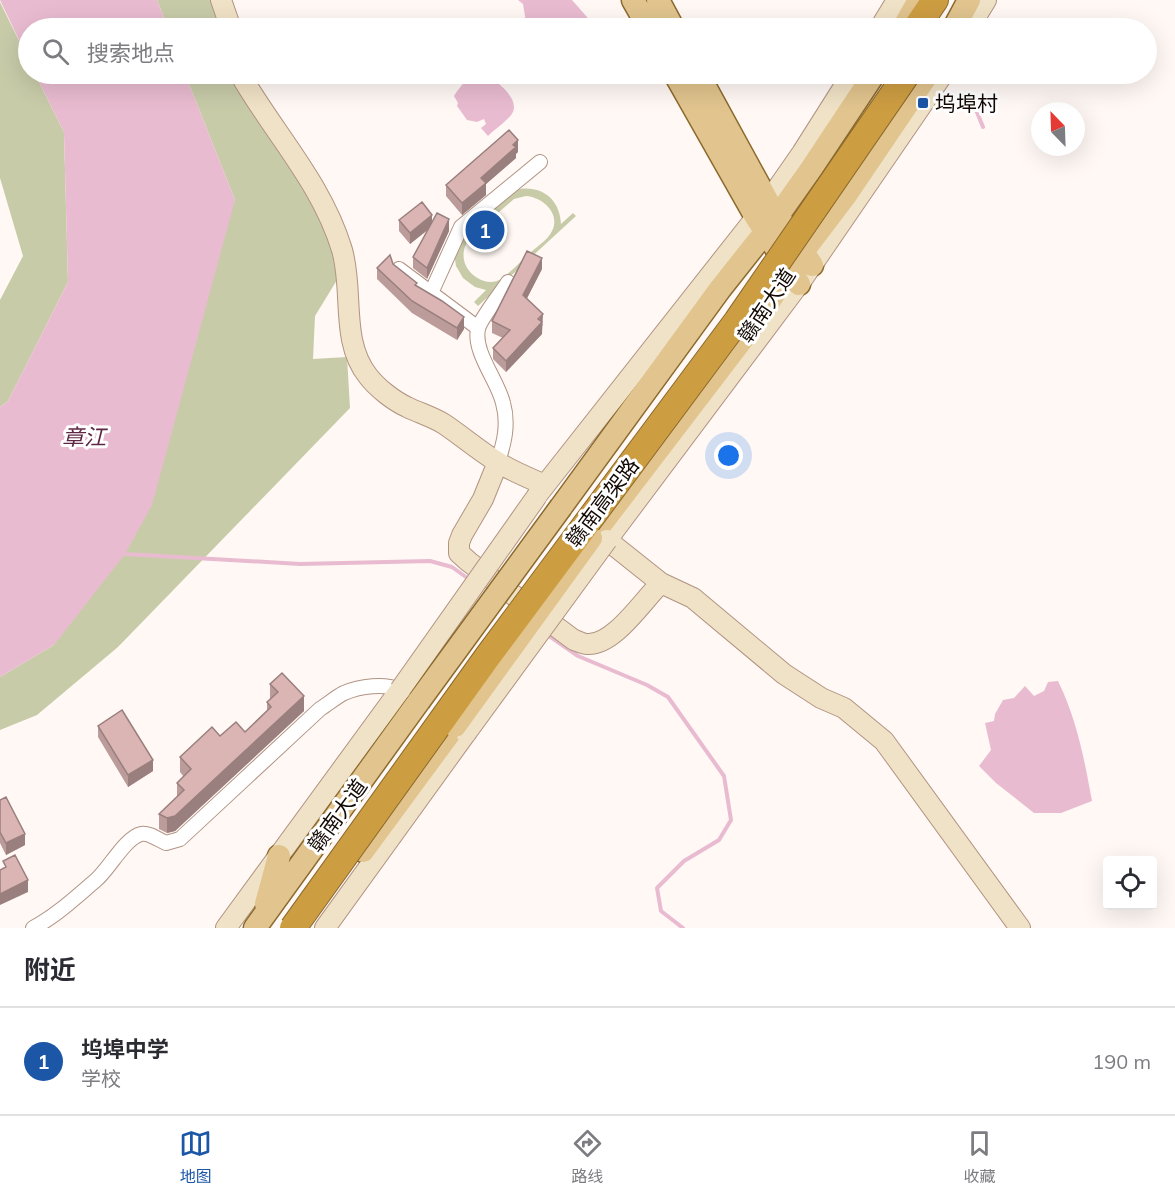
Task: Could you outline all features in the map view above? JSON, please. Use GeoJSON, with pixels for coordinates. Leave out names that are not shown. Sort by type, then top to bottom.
{"type":"FeatureCollection","features":[{"type":"Feature","properties":{"kind":"highway"},"geometry":{"type":"LineString","coordinates":[[923,18],[935,0]]}},
{"type":"Feature","properties":{"kind":"highway"},"geometry":{"type":"LineString","coordinates":[[941,18],[951,0]]}},
{"type":"Feature","properties":{"kind":"highway","name":"赣南高架路"},"geometry":{"type":"LineString","coordinates":[[265,925],[806,199],[881,84]]}},
{"type":"Feature","properties":{"kind":"highway","name":"赣南高架路"},"geometry":{"type":"LineString","coordinates":[[293,928],[488,656],[737,321],[900,84]]}},
{"type":"Feature","properties":{"kind":"main road"},"geometry":{"type":"LineString","coordinates":[[633,0],[643,18]]}},
{"type":"Feature","properties":{"kind":"main road"},"geometry":{"type":"LineString","coordinates":[[658,0],[668,18]]}},
{"type":"Feature","properties":{"kind":"main road"},"geometry":{"type":"LineString","coordinates":[[909,18],[919,0]]}},
{"type":"Feature","properties":{"kind":"main road"},"geometry":{"type":"LineString","coordinates":[[959,18],[969,0]]}},
{"type":"Feature","properties":{"kind":"main road"},"geometry":{"type":"LineString","coordinates":[[681,84],[767,217],[807,258]]}},
{"type":"Feature","properties":{"kind":"main road"},"geometry":{"type":"LineString","coordinates":[[703,84],[795,277]]}},
{"type":"Feature","properties":{"kind":"main road","name":"赣南大道"},"geometry":{"type":"LineString","coordinates":[[265,925],[410,696],[561,507],[720,289],[767,217],[811,169],[867,84]]}},
{"type":"Feature","properties":{"kind":"main road","name":"赣南大道"},"geometry":{"type":"LineString","coordinates":[[308,928],[359,857],[460,730],[758,319],[795,277],[846,195],[921,84]]}},
{"type":"Feature","properties":{"kind":"main road"},"geometry":{"type":"LineString","coordinates":[[811,169],[846,195]]}},
{"type":"Feature","properties":{"kind":"main road"},"geometry":{"type":"LineString","coordinates":[[720,289],[758,319]]}},
{"type":"Feature","properties":{"kind":"main road"},"geometry":{"type":"LineString","coordinates":[[359,857],[428,787]]}},
{"type":"Feature","properties":{"kind":"main road"},"geometry":{"type":"LineString","coordinates":[[265,925],[279,856]]}},
{"type":"Feature","properties":{"kind":"street"},"geometry":{"type":"LineString","coordinates":[[220,0],[226,18]]}},
{"type":"Feature","properties":{"kind":"street"},"geometry":{"type":"LineString","coordinates":[[886,18],[897,0]]}},
{"type":"Feature","properties":{"kind":"street"},"geometry":{"type":"LineString","coordinates":[[975,18],[986,0]]}},
{"type":"Feature","properties":{"kind":"street"},"geometry":{"type":"LineString","coordinates":[[246,84],[259,107],[297,158],[323,204],[342,250],[348,284],[353,344],[358,362],[370,379],[405,406],[442,423],[541,491]]}},
{"type":"Feature","properties":{"kind":"street"},"geometry":{"type":"LineString","coordinates":[[226,928],[279,856],[410,696],[541,491],[767,217],[802,153],[846,84]]}},
{"type":"Feature","properties":{"kind":"street"},"geometry":{"type":"LineString","coordinates":[[807,258],[936,84]]}},
{"type":"Feature","properties":{"kind":"street"},"geometry":{"type":"LineString","coordinates":[[431,293],[462,226],[540,162]]}},
{"type":"Feature","properties":{"kind":"street"},"geometry":{"type":"LineString","coordinates":[[399,268],[478,328]]}},
{"type":"Feature","properties":{"kind":"street"},"geometry":{"type":"LineString","coordinates":[[795,277],[601,536],[661,583],[693,598],[784,674],[821,698],[844,708],[884,741],[1020,928]]}},
{"type":"Feature","properties":{"kind":"street"},"geometry":{"type":"LineString","coordinates":[[508,282],[478,328],[479,348],[504,404],[506,425],[504,443],[483,499],[462,535],[459,553],[536,612],[574,639],[586,644],[609,637],[661,583]]}},
{"type":"Feature","properties":{"kind":"street"},"geometry":{"type":"LineString","coordinates":[[33,928],[53,916],[97,879],[137,835],[145,833],[166,843],[180,839],[328,703],[345,693],[367,687],[391,686],[410,696]]}},
{"type":"Feature","properties":{"kind":"street"},"geometry":{"type":"LineString","coordinates":[[325,928],[428,787],[460,730]]}},
{"type":"Feature","properties":{"kind":"green space"},"geometry":{"type":"Polygon","coordinates":[[[157,0],[213,0],[218,18],[164,18],[157,0]]]}},
{"type":"Feature","properties":{"kind":"green space"},"geometry":{"type":"Polygon","coordinates":[[[0,2],[18,39],[18,84],[40,84],[64,132],[68,282],[8,401],[0,407],[0,300],[23,256],[0,178],[0,2]]]}},
{"type":"Feature","properties":{"kind":"green space"},"geometry":{"type":"Polygon","coordinates":[[[189,84],[236,84],[246,101],[290,156],[329,234],[337,280],[315,316],[313,359],[347,357],[350,408],[118,647],[37,715],[0,730],[0,677],[54,645],[235,200],[189,84]]]}},
{"type":"Feature","properties":{"kind":"green space"},"geometry":{"type":"Polygon","coordinates":[[[536,190],[549,197],[558,208],[561,224],[573,213],[576,216],[478,306],[474,302],[486,290],[475,287],[463,278],[456,266],[454,253],[461,233],[513,191],[536,190]],[[532,197],[514,199],[469,239],[464,250],[464,262],[469,270],[481,280],[491,282],[501,279],[552,231],[554,218],[552,212],[544,203],[532,197]]]}},
{"type":"Feature","properties":{"kind":"water"},"geometry":{"type":"Polygon","coordinates":[[[0,0],[157,0],[164,18],[18,18],[18,38],[0,0]]]}},
{"type":"Feature","properties":{"kind":"water"},"geometry":{"type":"Polygon","coordinates":[[[518,0],[572,0],[587,18],[525,18],[523,4],[518,0]]]}},
{"type":"Feature","properties":{"kind":"water","name":"章江"},"geometry":{"type":"Polygon","coordinates":[[[40,84],[189,84],[235,200],[152,505],[125,554],[54,645],[0,677],[0,407],[8,401],[68,282],[64,132],[40,84]]]}},
{"type":"Feature","properties":{"kind":"water"},"geometry":{"type":"Polygon","coordinates":[[[464,84],[499,84],[510,95],[514,106],[513,112],[488,136],[481,128],[486,124],[484,119],[477,122],[467,120],[457,106],[458,103],[454,96],[464,84]]]}},
{"type":"Feature","properties":{"kind":"water"},"geometry":{"type":"Polygon","coordinates":[[[1058,681],[1075,725],[1092,801],[1061,813],[1034,813],[996,783],[979,766],[991,750],[985,723],[994,721],[995,714],[1003,700],[1014,698],[1025,686],[1034,696],[1044,691],[1048,682],[1058,681]]]}},
{"type":"Feature","properties":{"kind":"building"},"geometry":{"type":"Polygon","coordinates":[[[509,130],[518,140],[513,145],[516,147],[481,178],[486,183],[462,203],[446,185],[509,130]]]}},
{"type":"Feature","properties":{"kind":"building"},"geometry":{"type":"Polygon","coordinates":[[[422,202],[432,215],[410,233],[399,220],[422,202]]]}},
{"type":"Feature","properties":{"kind":"building"},"geometry":{"type":"Polygon","coordinates":[[[437,213],[449,219],[427,268],[413,257],[437,213]]]}},
{"type":"Feature","properties":{"kind":"building"},"geometry":{"type":"Polygon","coordinates":[[[527,251],[542,258],[523,295],[543,314],[538,319],[542,322],[506,361],[493,348],[510,330],[492,321],[527,251]]]}},
{"type":"Feature","properties":{"kind":"building"},"geometry":{"type":"Polygon","coordinates":[[[390,255],[393,264],[417,283],[415,285],[464,317],[457,328],[412,301],[377,268],[390,255]]]}},
{"type":"Feature","properties":{"kind":"building"},"geometry":{"type":"Polygon","coordinates":[[[282,673],[304,696],[175,816],[167,818],[159,814],[184,790],[177,783],[191,769],[180,757],[212,727],[220,736],[236,722],[245,732],[271,707],[267,702],[278,692],[270,684],[282,673]]]}},
{"type":"Feature","properties":{"kind":"building"},"geometry":{"type":"Polygon","coordinates":[[[122,710],[153,760],[128,775],[98,726],[122,710]]]}},
{"type":"Feature","properties":{"kind":"building"},"geometry":{"type":"Polygon","coordinates":[[[6,797],[25,834],[6,843],[0,832],[0,800],[6,797]]]}},
{"type":"Feature","properties":{"kind":"building"},"geometry":{"type":"Polygon","coordinates":[[[15,855],[28,880],[0,894],[0,870],[6,867],[3,861],[15,855]]]}},
{"type":"Feature","properties":{"kind":"waterway"},"geometry":{"type":"LineString","coordinates":[[972,100],[983,127]]}},
{"type":"Feature","properties":{"kind":"waterway"},"geometry":{"type":"LineString","coordinates":[[121,551],[125,554],[300,564],[430,561],[452,567],[470,580]]}},
{"type":"Feature","properties":{"kind":"waterway"},"geometry":{"type":"LineString","coordinates":[[545,633],[578,656],[647,685],[668,697],[724,776],[731,820],[719,840],[684,861],[657,888],[661,911],[683,928]]}},
{"type":"Feature","properties":{"kind":"place","name":"坞埠村"},"geometry":{"type":"Point","coordinates":[923,103]}},
{"type":"Feature","properties":{"kind":"place","name":"坞埠中学"},"geometry":{"type":"Point","coordinates":[485,230]}}]}
